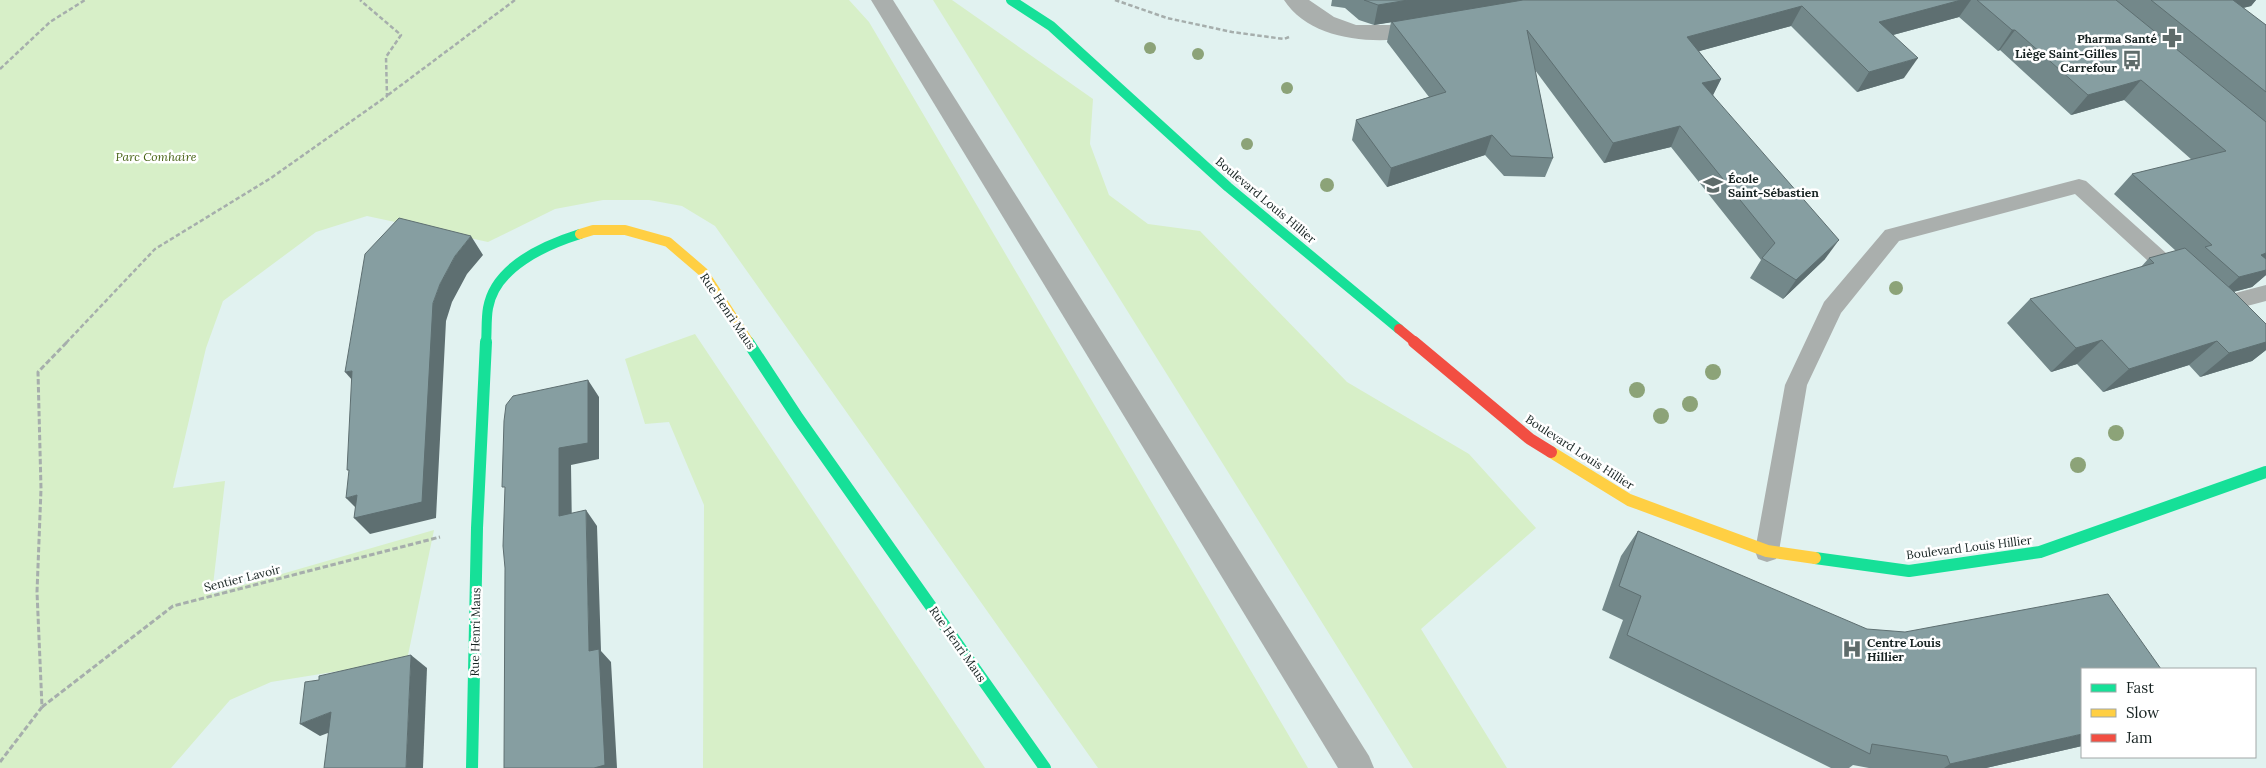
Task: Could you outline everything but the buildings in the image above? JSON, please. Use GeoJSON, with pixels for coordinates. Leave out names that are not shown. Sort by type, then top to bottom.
{"type":"FeatureCollection","features":[{"type":"Feature","properties":{"kind":"street"},"geometry":{"type":"LineString","coordinates":[[882,0],[1357,768]]}},
{"type":"Feature","properties":{"kind":"street","name":"Boulevard Louis Hillier"},"geometry":{"type":"LineString","coordinates":[[1011,0],[1051,26],[1228,187],[1530,439],[1629,500],[1767,551],[1909,571],[2040,552],[2266,472]]}},
{"type":"Feature","properties":{"kind":"street"},"geometry":{"type":"LineString","coordinates":[[1295,0],[1306,11],[1328,24],[1354,33],[1385,34],[1450,24]]}},
{"type":"Feature","properties":{"kind":"street","name":"Rue Henri Maus"},"geometry":{"type":"LineString","coordinates":[[472,768],[477,528],[488,308],[496,288],[526,259],[560,240],[593,230],[625,230],[668,242],[703,272],[798,418],[1045,768]]}},
{"type":"Feature","properties":{"kind":"lane"},"geometry":{"type":"LineString","coordinates":[[1767,551],[1796,385],[1832,308],[1892,235],[2079,186],[2231,326]]}},
{"type":"Feature","properties":{"kind":"lane"},"geometry":{"type":"LineString","coordinates":[[2201,297],[2266,293]]}},
{"type":"Feature","properties":{"kind":"path"},"geometry":{"type":"LineString","coordinates":[[0,69],[50,22],[85,0]]}},
{"type":"Feature","properties":{"kind":"path"},"geometry":{"type":"LineString","coordinates":[[360,0],[401,35],[386,57],[387,96]]}},
{"type":"Feature","properties":{"kind":"path"},"geometry":{"type":"LineString","coordinates":[[42,707],[37,592],[40,489],[38,372],[155,248],[271,178],[387,96],[515,0]]}},
{"type":"Feature","properties":{"kind":"path"},"geometry":{"type":"LineString","coordinates":[[1115,0],[1167,18],[1232,32],[1284,39],[1328,24]]}},
{"type":"Feature","properties":{"kind":"path","name":"Sentier Lavoir"},"geometry":{"type":"LineString","coordinates":[[0,762],[42,707],[173,606],[477,528]]}},
{"type":"Feature","properties":{"kind":"green space","name":"Parc Comhaire"},"geometry":{"type":"Polygon","coordinates":[[[0,0],[849,0],[869,22],[1308,768],[1098,768],[715,226],[682,206],[649,200],[603,200],[555,209],[488,242],[367,216],[316,232],[223,301],[206,348],[173,488],[225,481],[212,594],[434,530],[407,660],[271,682],[230,700],[171,768],[0,768],[0,0]]]}},
{"type":"Feature","properties":{"kind":"green space"},"geometry":{"type":"Polygon","coordinates":[[[933,0],[952,0],[1093,99],[1090,144],[1109,195],[1148,224],[1200,231],[1347,382],[1469,454],[1536,528],[1421,629],[1507,768],[1413,768],[933,0]]]}},
{"type":"Feature","properties":{"kind":"green space"},"geometry":{"type":"Polygon","coordinates":[[[695,334],[985,768],[703,768],[704,505],[669,422],[645,424],[625,359],[695,334]]]}},
{"type":"Feature","properties":{"kind":"traffic: fast"},"geometry":{"type":"LineString","coordinates":[[1011,0],[1051,26],[1228,187],[1399,329]]}},
{"type":"Feature","properties":{"kind":"traffic: fast"},"geometry":{"type":"LineString","coordinates":[[472,768],[477,528],[488,308],[494,292],[510,271],[544,248],[580,234]]}},
{"type":"Feature","properties":{"kind":"traffic: fast"},"geometry":{"type":"LineString","coordinates":[[748,341],[798,418],[1045,768]]}},
{"type":"Feature","properties":{"kind":"traffic: fast"},"geometry":{"type":"LineString","coordinates":[[1815,558],[1909,571],[2040,552],[2266,472]]}},
{"type":"Feature","properties":{"kind":"traffic: slow"},"geometry":{"type":"LineString","coordinates":[[580,234],[593,230],[625,230],[668,242],[703,272],[748,341]]}},
{"type":"Feature","properties":{"kind":"traffic: slow"},"geometry":{"type":"LineString","coordinates":[[1551,452],[1629,500],[1767,551],[1815,558]]}},
{"type":"Feature","properties":{"kind":"traffic: jam"},"geometry":{"type":"LineString","coordinates":[[1399,329],[1530,439],[1551,452]]}},
{"type":"Feature","properties":{"kind":"place","name":"Pharma Santé"},"geometry":{"type":"Point","coordinates":[2172,38]}},
{"type":"Feature","properties":{"kind":"place","name":"Liège Saint-Gilles Carrefour"},"geometry":{"type":"Point","coordinates":[2132,60]}},
{"type":"Feature","properties":{"kind":"place","name":"École Saint-Sébastien"},"geometry":{"type":"Point","coordinates":[1713,185]}},
{"type":"Feature","properties":{"kind":"place","name":"Centre Louis Hillier"},"geometry":{"type":"Point","coordinates":[1852,649]}}]}
